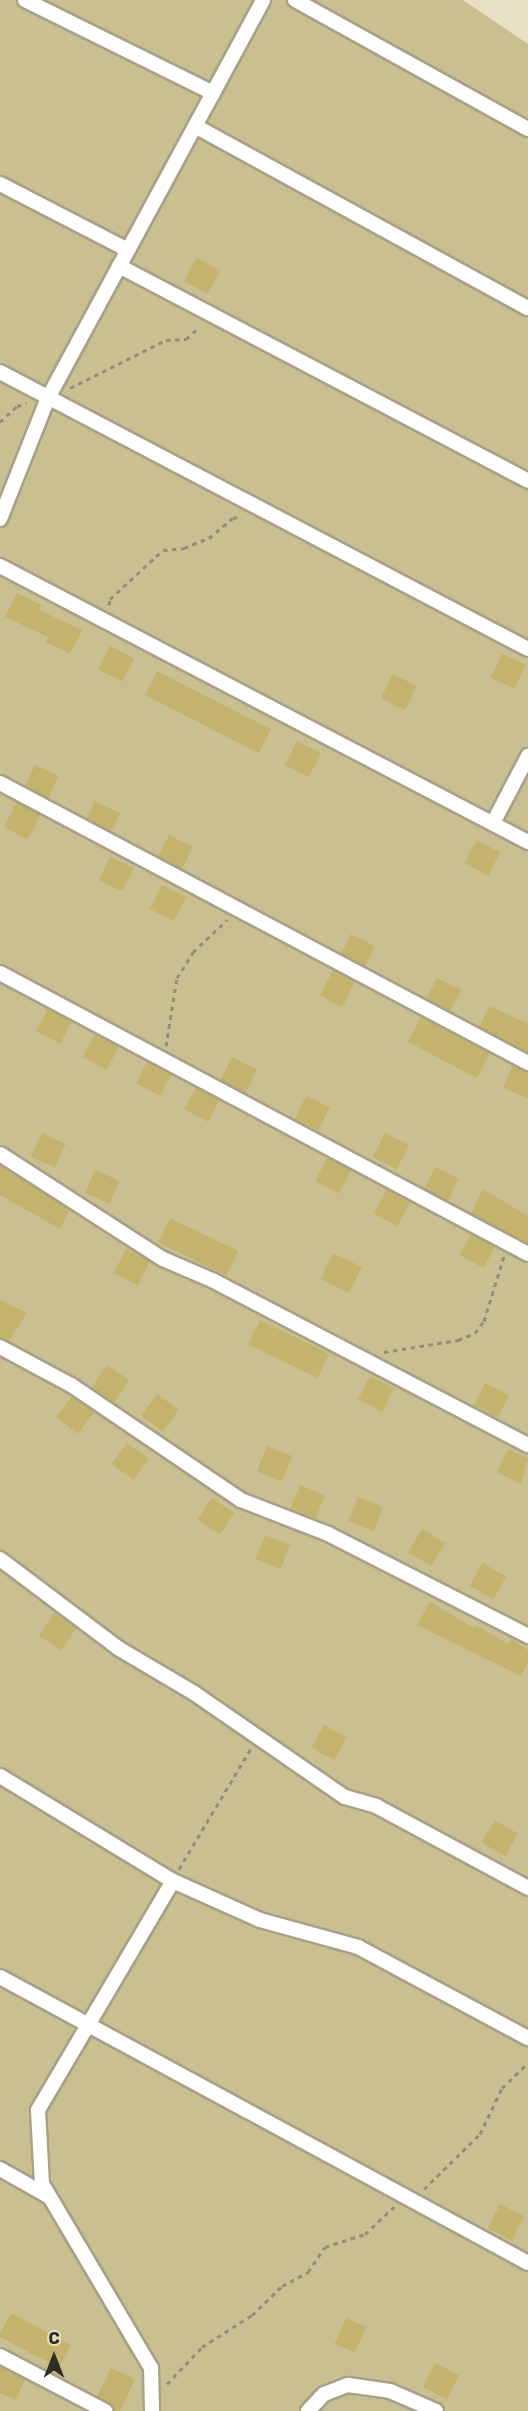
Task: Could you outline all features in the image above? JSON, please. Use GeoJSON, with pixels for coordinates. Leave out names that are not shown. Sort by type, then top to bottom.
{"type":"FeatureCollection","features":[{"type":"Feature","properties":{"kind":"street"},"geometry":{"type":"LineString","coordinates":[[25,0],[213,93]]}},
{"type":"Feature","properties":{"kind":"street"},"geometry":{"type":"LineString","coordinates":[[0,519],[48,398],[263,0]]}},
{"type":"Feature","properties":{"kind":"street"},"geometry":{"type":"LineString","coordinates":[[295,0],[528,129]]}},
{"type":"Feature","properties":{"kind":"street"},"geometry":{"type":"LineString","coordinates":[[195,126],[528,308]]}},
{"type":"Feature","properties":{"kind":"street"},"geometry":{"type":"LineString","coordinates":[[0,184],[128,250]]}},
{"type":"Feature","properties":{"kind":"street"},"geometry":{"type":"LineString","coordinates":[[119,266],[528,480]]}},
{"type":"Feature","properties":{"kind":"street"},"geometry":{"type":"LineString","coordinates":[[0,372],[528,649]]}},
{"type":"Feature","properties":{"kind":"street"},"geometry":{"type":"LineString","coordinates":[[0,566],[107,619],[528,842]]}},
{"type":"Feature","properties":{"kind":"street"},"geometry":{"type":"LineString","coordinates":[[493,823],[528,756]]}},
{"type":"Feature","properties":{"kind":"street"},"geometry":{"type":"LineString","coordinates":[[0,783],[233,904],[528,1063]]}},
{"type":"Feature","properties":{"kind":"street"},"geometry":{"type":"LineString","coordinates":[[0,973],[528,1254]]}},
{"type":"Feature","properties":{"kind":"street"},"geometry":{"type":"LineString","coordinates":[[0,1154],[163,1259],[214,1281],[528,1445]]}},
{"type":"Feature","properties":{"kind":"street"},"geometry":{"type":"LineString","coordinates":[[0,1347],[72,1385],[241,1500],[328,1534],[528,1636]]}},
{"type":"Feature","properties":{"kind":"street"},"geometry":{"type":"LineString","coordinates":[[0,1559],[118,1648],[194,1692],[345,1797],[376,1806],[528,1888]]}},
{"type":"Feature","properties":{"kind":"street"},"geometry":{"type":"LineString","coordinates":[[0,1776],[172,1881],[260,1920],[358,1947],[528,2038]]}},
{"type":"Feature","properties":{"kind":"street"},"geometry":{"type":"LineString","coordinates":[[152,2404],[151,2368],[42,2184],[38,2110],[172,1881]]}},
{"type":"Feature","properties":{"kind":"street"},"geometry":{"type":"LineString","coordinates":[[0,1977],[528,2263]]}},
{"type":"Feature","properties":{"kind":"street"},"geometry":{"type":"LineString","coordinates":[[0,2169],[50,2197]]}},
{"type":"Feature","properties":{"kind":"street"},"geometry":{"type":"LineString","coordinates":[[0,2356],[105,2411]]}},
{"type":"Feature","properties":{"kind":"street"},"geometry":{"type":"LineString","coordinates":[[308,2411],[324,2394],[348,2385],[390,2391],[436,2411]]}},
{"type":"Feature","properties":{"kind":"path"},"geometry":{"type":"LineString","coordinates":[[0,422],[17,406],[48,398],[166,340],[186,339],[213,315]]}},
{"type":"Feature","properties":{"kind":"path"},"geometry":{"type":"LineString","coordinates":[[107,619],[110,599],[163,550],[184,548],[209,538],[233,518],[265,511]]}},
{"type":"Feature","properties":{"kind":"path"},"geometry":{"type":"LineString","coordinates":[[164,1060],[177,978],[193,952],[226,921],[233,904]]}},
{"type":"Feature","properties":{"kind":"path"},"geometry":{"type":"LineString","coordinates":[[357,1356],[458,1340],[476,1333],[484,1321],[508,1243]]}},
{"type":"Feature","properties":{"kind":"path"},"geometry":{"type":"LineString","coordinates":[[172,1881],[258,1737]]}},
{"type":"Feature","properties":{"kind":"path"},"geometry":{"type":"LineString","coordinates":[[152,2404],[202,2347],[252,2315],[282,2286],[308,2272],[325,2247],[365,2234],[408,2199],[480,2134],[502,2088],[528,2063]]}},
{"type":"Feature","properties":{"kind":"shaded area"},"geometry":{"type":"Polygon","coordinates":[[[0,0],[463,0],[528,44],[528,2411],[0,2411],[0,0]]]}},
{"type":"Feature","properties":{"kind":"building"},"geometry":{"type":"Polygon","coordinates":[[[196,258],[220,270],[208,293],[184,281],[196,258]]]}},
{"type":"Feature","properties":{"kind":"building"},"geometry":{"type":"Polygon","coordinates":[[[17,593],[41,605],[39,610],[82,630],[70,654],[46,642],[48,637],[5,617],[17,593]]]}},
{"type":"Feature","properties":{"kind":"building"},"geometry":{"type":"Polygon","coordinates":[[[110,646],[134,658],[122,681],[98,669],[110,646]]]}},
{"type":"Feature","properties":{"kind":"building"},"geometry":{"type":"Polygon","coordinates":[[[502,654],[526,665],[515,689],[491,678],[502,654]]]}},
{"type":"Feature","properties":{"kind":"building"},"geometry":{"type":"Polygon","coordinates":[[[157,671],[271,729],[259,753],[145,695],[157,671]]]}},
{"type":"Feature","properties":{"kind":"building"},"geometry":{"type":"Polygon","coordinates":[[[393,674],[417,686],[405,710],[381,698],[393,674]]]}},
{"type":"Feature","properties":{"kind":"building"},"geometry":{"type":"Polygon","coordinates":[[[297,741],[321,753],[309,777],[285,765],[297,741]]]}},
{"type":"Feature","properties":{"kind":"building"},"geometry":{"type":"Polygon","coordinates":[[[35,765],[59,776],[48,798],[25,787],[35,765]]]}},
{"type":"Feature","properties":{"kind":"building"},"geometry":{"type":"Polygon","coordinates":[[[95,801],[120,813],[111,831],[86,819],[95,801]]]}},
{"type":"Feature","properties":{"kind":"building"},"geometry":{"type":"Polygon","coordinates":[[[17,802],[41,815],[28,839],[4,827],[17,802]]]}},
{"type":"Feature","properties":{"kind":"building"},"geometry":{"type":"Polygon","coordinates":[[[169,835],[193,847],[182,870],[158,857],[169,835]]]}},
{"type":"Feature","properties":{"kind":"building"},"geometry":{"type":"Polygon","coordinates":[[[476,840],[500,852],[488,875],[464,863],[476,840]]]}},
{"type":"Feature","properties":{"kind":"building"},"geometry":{"type":"Polygon","coordinates":[[[110,857],[134,868],[123,892],[99,881],[110,857]]]}},
{"type":"Feature","properties":{"kind":"building"},"geometry":{"type":"Polygon","coordinates":[[[162,885],[186,897],[174,921],[150,909],[162,885]]]}},
{"type":"Feature","properties":{"kind":"building"},"geometry":{"type":"Polygon","coordinates":[[[351,934],[375,946],[365,966],[341,954],[351,934]]]}},
{"type":"Feature","properties":{"kind":"building"},"geometry":{"type":"Polygon","coordinates":[[[333,970],[355,981],[342,1007],[320,996],[333,970]]]}},
{"type":"Feature","properties":{"kind":"building"},"geometry":{"type":"Polygon","coordinates":[[[437,978],[461,990],[451,1011],[427,998],[437,978]]]}},
{"type":"Feature","properties":{"kind":"building"},"geometry":{"type":"Polygon","coordinates":[[[490,1006],[528,1024],[528,1053],[479,1027],[490,1006]]]}},
{"type":"Feature","properties":{"kind":"building"},"geometry":{"type":"Polygon","coordinates":[[[48,1009],[72,1022],[60,1044],[36,1031],[48,1009]]]}},
{"type":"Feature","properties":{"kind":"building"},"geometry":{"type":"Polygon","coordinates":[[[421,1017],[490,1054],[477,1078],[408,1042],[421,1017]]]}},
{"type":"Feature","properties":{"kind":"building"},"geometry":{"type":"Polygon","coordinates":[[[95,1034],[119,1047],[107,1070],[83,1057],[95,1034]]]}},
{"type":"Feature","properties":{"kind":"building"},"geometry":{"type":"Polygon","coordinates":[[[232,1057],[257,1069],[246,1093],[221,1080],[232,1057]]]}},
{"type":"Feature","properties":{"kind":"building"},"geometry":{"type":"Polygon","coordinates":[[[147,1062],[171,1074],[160,1096],[136,1083],[147,1062]]]}},
{"type":"Feature","properties":{"kind":"building"},"geometry":{"type":"Polygon","coordinates":[[[513,1065],[528,1072],[528,1099],[503,1087],[513,1065]]]}},
{"type":"Feature","properties":{"kind":"building"},"geometry":{"type":"Polygon","coordinates":[[[196,1087],[220,1100],[208,1122],[184,1109],[196,1087]]]}},
{"type":"Feature","properties":{"kind":"building"},"geometry":{"type":"Polygon","coordinates":[[[306,1096],[330,1107],[319,1131],[295,1120],[306,1096]]]}},
{"type":"Feature","properties":{"kind":"building"},"geometry":{"type":"Polygon","coordinates":[[[42,1133],[66,1144],[55,1168],[31,1157],[42,1133]]]}},
{"type":"Feature","properties":{"kind":"building"},"geometry":{"type":"Polygon","coordinates":[[[385,1133],[409,1145],[397,1169],[373,1157],[385,1133]]]}},
{"type":"Feature","properties":{"kind":"building"},"geometry":{"type":"Polygon","coordinates":[[[327,1158],[351,1170],[339,1193],[315,1181],[327,1158]]]}},
{"type":"Feature","properties":{"kind":"building"},"geometry":{"type":"Polygon","coordinates":[[[0,1166],[70,1210],[60,1229],[0,1195],[0,1166]]]}},
{"type":"Feature","properties":{"kind":"building"},"geometry":{"type":"Polygon","coordinates":[[[435,1167],[459,1178],[448,1201],[424,1190],[435,1167]]]}},
{"type":"Feature","properties":{"kind":"building"},"geometry":{"type":"Polygon","coordinates":[[[95,1170],[120,1181],[109,1204],[85,1193],[95,1170]]]}},
{"type":"Feature","properties":{"kind":"building"},"geometry":{"type":"Polygon","coordinates":[[[483,1189],[528,1216],[528,1244],[471,1213],[483,1189]]]}},
{"type":"Feature","properties":{"kind":"building"},"geometry":{"type":"Polygon","coordinates":[[[386,1190],[410,1202],[398,1226],[374,1214],[386,1190]]]}},
{"type":"Feature","properties":{"kind":"building"},"geometry":{"type":"Polygon","coordinates":[[[170,1218],[238,1251],[226,1276],[158,1242],[170,1218]]]}},
{"type":"Feature","properties":{"kind":"building"},"geometry":{"type":"Polygon","coordinates":[[[471,1234],[495,1247],[484,1268],[460,1255],[471,1234]]]}},
{"type":"Feature","properties":{"kind":"building"},"geometry":{"type":"Polygon","coordinates":[[[126,1249],[150,1261],[138,1285],[114,1273],[126,1249]]]}},
{"type":"Feature","properties":{"kind":"building"},"geometry":{"type":"Polygon","coordinates":[[[333,1253],[362,1267],[349,1293],[320,1279],[333,1253]]]}},
{"type":"Feature","properties":{"kind":"building"},"geometry":{"type":"Polygon","coordinates":[[[0,1300],[27,1313],[9,1341],[0,1338],[0,1300]]]}},
{"type":"Feature","properties":{"kind":"building"},"geometry":{"type":"Polygon","coordinates":[[[260,1320],[329,1354],[317,1378],[248,1344],[260,1320]]]}},
{"type":"Feature","properties":{"kind":"building"},"geometry":{"type":"Polygon","coordinates":[[[107,1365],[129,1380],[114,1403],[91,1388],[107,1365]]]}},
{"type":"Feature","properties":{"kind":"building"},"geometry":{"type":"Polygon","coordinates":[[[370,1376],[394,1388],[382,1411],[358,1399],[370,1376]]]}},
{"type":"Feature","properties":{"kind":"building"},"geometry":{"type":"Polygon","coordinates":[[[485,1383],[509,1395],[498,1418],[474,1405],[485,1383]]]}},
{"type":"Feature","properties":{"kind":"building"},"geometry":{"type":"Polygon","coordinates":[[[157,1394],[179,1410],[163,1432],[141,1416],[157,1394]]]}},
{"type":"Feature","properties":{"kind":"building"},"geometry":{"type":"Polygon","coordinates":[[[72,1396],[94,1412],[78,1434],[56,1418],[72,1396]]]}},
{"type":"Feature","properties":{"kind":"building"},"geometry":{"type":"Polygon","coordinates":[[[127,1443],[149,1459],[134,1480],[112,1464],[127,1443]]]}},
{"type":"Feature","properties":{"kind":"building"},"geometry":{"type":"Polygon","coordinates":[[[267,1446],[292,1456],[282,1481],[257,1471],[267,1446]]]}},
{"type":"Feature","properties":{"kind":"building"},"geometry":{"type":"Polygon","coordinates":[[[508,1449],[528,1458],[521,1484],[497,1472],[508,1449]]]}},
{"type":"Feature","properties":{"kind":"building"},"geometry":{"type":"Polygon","coordinates":[[[300,1485],[325,1495],[315,1519],[290,1509],[300,1485]]]}},
{"type":"Feature","properties":{"kind":"building"},"geometry":{"type":"Polygon","coordinates":[[[358,1497],[383,1507],[373,1531],[348,1521],[358,1497]]]}},
{"type":"Feature","properties":{"kind":"building"},"geometry":{"type":"Polygon","coordinates":[[[212,1498],[234,1513],[220,1535],[197,1520],[212,1498]]]}},
{"type":"Feature","properties":{"kind":"building"},"geometry":{"type":"Polygon","coordinates":[[[422,1529],[445,1543],[431,1566],[408,1552],[422,1529]]]}},
{"type":"Feature","properties":{"kind":"building"},"geometry":{"type":"Polygon","coordinates":[[[265,1535],[290,1545],[280,1569],[255,1559],[265,1535]]]}},
{"type":"Feature","properties":{"kind":"building"},"geometry":{"type":"Polygon","coordinates":[[[483,1563],[506,1577],[493,1599],[470,1585],[483,1563]]]}},
{"type":"Feature","properties":{"kind":"building"},"geometry":{"type":"Polygon","coordinates":[[[430,1602],[474,1628],[476,1625],[508,1644],[511,1639],[528,1650],[528,1663],[521,1676],[417,1625],[430,1602]]]}},
{"type":"Feature","properties":{"kind":"building"},"geometry":{"type":"Polygon","coordinates":[[[54,1613],[76,1628],[61,1650],[39,1635],[54,1613]]]}},
{"type":"Feature","properties":{"kind":"building"},"geometry":{"type":"Polygon","coordinates":[[[324,1725],[347,1738],[334,1760],[311,1748],[324,1725]]]}},
{"type":"Feature","properties":{"kind":"building"},"geometry":{"type":"Polygon","coordinates":[[[495,1820],[518,1834],[505,1856],[482,1842],[495,1820]]]}},
{"type":"Feature","properties":{"kind":"building"},"geometry":{"type":"Polygon","coordinates":[[[500,2204],[524,2216],[512,2240],[488,2228],[500,2204]]]}},
{"type":"Feature","properties":{"kind":"building"},"geometry":{"type":"Polygon","coordinates":[[[11,2313],[71,2345],[59,2368],[0,2337],[11,2313]]]}},
{"type":"Feature","properties":{"kind":"building"},"geometry":{"type":"Polygon","coordinates":[[[346,2318],[366,2327],[355,2353],[335,2344],[346,2318]]]}},
{"type":"Feature","properties":{"kind":"building"},"geometry":{"type":"Polygon","coordinates":[[[435,2363],[459,2375],[447,2399],[423,2387],[435,2363]]]}},
{"type":"Feature","properties":{"kind":"building"},"geometry":{"type":"Polygon","coordinates":[[[0,2367],[25,2379],[16,2400],[0,2393],[0,2367]]]}},
{"type":"Feature","properties":{"kind":"building"},"geometry":{"type":"Polygon","coordinates":[[[111,2368],[135,2379],[120,2411],[114,2411],[110,2403],[97,2397],[111,2368]]]}}]}
